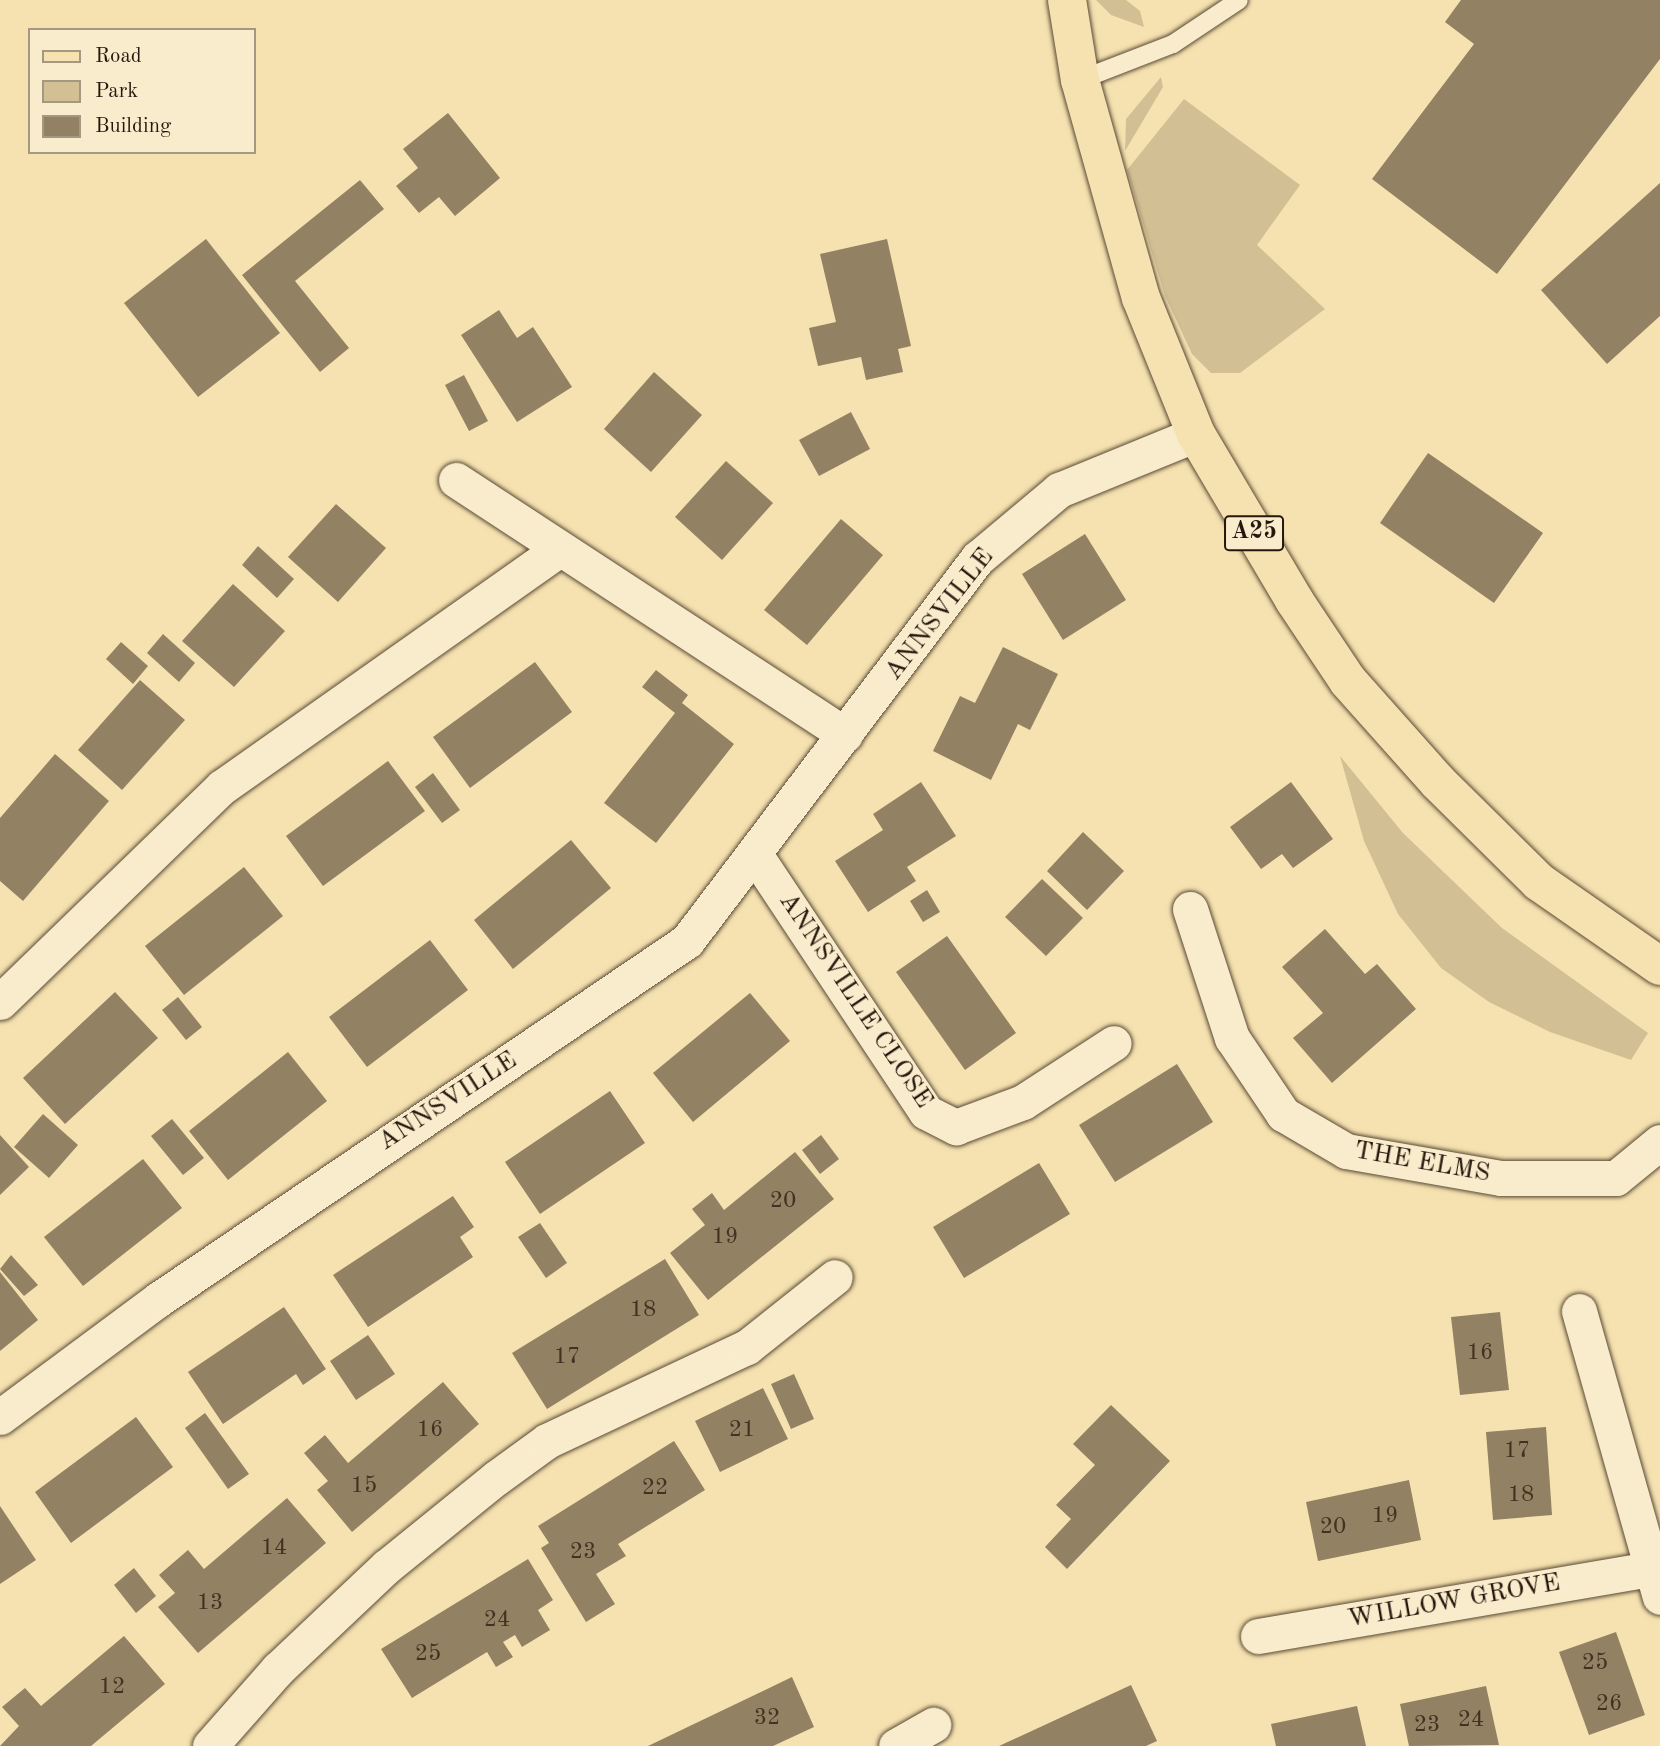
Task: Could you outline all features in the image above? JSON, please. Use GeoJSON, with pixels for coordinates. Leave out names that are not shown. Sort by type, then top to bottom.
{"type":"FeatureCollection","features":[{"type":"Feature","properties":{"kind":"main road","name":"A25"},"geometry":{"type":"LineString","coordinates":[[1067,0],[1080,80],[1141,298],[1196,434],[1348,681],[1437,782],[1539,882],[1660,966]]}},
{"type":"Feature","properties":{"kind":"street","name":"ANNSVILLE"},"geometry":{"type":"LineString","coordinates":[[0,1417],[403,1130],[623,989],[687,941],[756,856],[978,558],[1059,490],[1196,434]]}},
{"type":"Feature","properties":{"kind":"street"},"geometry":{"type":"LineString","coordinates":[[456,480],[557,551],[845,735]]}},
{"type":"Feature","properties":{"kind":"street"},"geometry":{"type":"LineString","coordinates":[[0,1002],[222,787],[557,551]]}},
{"type":"Feature","properties":{"kind":"street","name":"ANNSVILLE CLOSE"},"geometry":{"type":"LineString","coordinates":[[756,856],[926,1112],[956,1127],[1023,1102],[1114,1043]]}},
{"type":"Feature","properties":{"kind":"street","name":"THE ELMS"},"geometry":{"type":"LineString","coordinates":[[1190,909],[1232,1038],[1283,1114],[1346,1151],[1501,1178],[1616,1178],[1660,1142]]}},
{"type":"Feature","properties":{"kind":"street"},"geometry":{"type":"LineString","coordinates":[[209,1746],[278,1669],[386,1567],[496,1478],[547,1441],[747,1347],[835,1277]]}},
{"type":"Feature","properties":{"kind":"street","name":"WILLOW GROVE"},"geometry":{"type":"LineString","coordinates":[[1258,1636],[1655,1583],[1579,1311]]}},
{"type":"Feature","properties":{"kind":"street"},"geometry":{"type":"LineString","coordinates":[[897,1746],[933,1725]]}},
{"type":"Feature","properties":{"kind":"lane"},"geometry":{"type":"LineString","coordinates":[[1080,80],[1173,44],[1239,0]]}},
{"type":"Feature","properties":{"kind":"green space"},"geometry":{"type":"Polygon","coordinates":[[[1096,0],[1126,0],[1140,11],[1144,27],[1111,15],[1096,0]]]}},
{"type":"Feature","properties":{"kind":"green space"},"geometry":{"type":"Polygon","coordinates":[[[1161,77],[1163,87],[1125,151],[1126,119],[1161,77]]]}},
{"type":"Feature","properties":{"kind":"green space"},"geometry":{"type":"Polygon","coordinates":[[[1184,99],[1300,185],[1257,245],[1325,309],[1240,373],[1211,373],[1192,354],[1165,296],[1127,170],[1184,99]]]}},
{"type":"Feature","properties":{"kind":"green space"},"geometry":{"type":"Polygon","coordinates":[[[1340,756],[1403,833],[1502,928],[1648,1033],[1631,1060],[1550,1032],[1489,1002],[1441,968],[1398,914],[1364,841],[1340,756]]]}},
{"type":"Feature","properties":{"kind":"building"},"geometry":{"type":"Polygon","coordinates":[[[1461,0],[1660,0],[1660,59],[1497,274],[1372,179],[1474,44],[1445,22],[1461,0]]]}},
{"type":"Feature","properties":{"kind":"building"},"geometry":{"type":"Polygon","coordinates":[[[448,113],[500,178],[455,216],[439,197],[419,213],[396,186],[418,168],[403,149],[448,113]]]}},
{"type":"Feature","properties":{"kind":"building"},"geometry":{"type":"Polygon","coordinates":[[[360,180],[384,209],[295,281],[349,348],[320,372],[242,275],[360,180]]]}},
{"type":"Feature","properties":{"kind":"building"},"geometry":{"type":"Polygon","coordinates":[[[1660,183],[1660,316],[1607,364],[1541,290],[1660,183]]]}},
{"type":"Feature","properties":{"kind":"building"},"geometry":{"type":"Polygon","coordinates":[[[206,239],[280,333],[198,397],[124,303],[206,239]]]}},
{"type":"Feature","properties":{"kind":"building"},"geometry":{"type":"Polygon","coordinates":[[[887,239],[911,346],[898,349],[903,372],[866,380],[861,357],[818,366],[809,328],[836,322],[820,254],[887,239]]]}},
{"type":"Feature","properties":{"kind":"building"},"geometry":{"type":"Polygon","coordinates":[[[499,310],[517,338],[533,327],[572,387],[517,422],[461,335],[499,310]]]}},
{"type":"Feature","properties":{"kind":"building"},"geometry":{"type":"Polygon","coordinates":[[[654,372],[702,415],[651,472],[604,429],[654,372]]]}},
{"type":"Feature","properties":{"kind":"building"},"geometry":{"type":"Polygon","coordinates":[[[464,375],[488,421],[469,431],[445,385],[464,375]]]}},
{"type":"Feature","properties":{"kind":"building"},"geometry":{"type":"Polygon","coordinates":[[[851,412],[870,449],[819,476],[799,440],[851,412]]]}},
{"type":"Feature","properties":{"kind":"building"},"geometry":{"type":"Polygon","coordinates":[[[1428,453],[1543,533],[1494,603],[1380,523],[1428,453]]]}},
{"type":"Feature","properties":{"kind":"building"},"geometry":{"type":"Polygon","coordinates":[[[726,461],[773,503],[722,560],[675,517],[726,461]]]}},
{"type":"Feature","properties":{"kind":"building"},"geometry":{"type":"Polygon","coordinates":[[[336,504],[386,548],[338,602],[288,557],[336,504]]]}},
{"type":"Feature","properties":{"kind":"building"},"geometry":{"type":"Polygon","coordinates":[[[841,519],[883,555],[807,645],[764,610],[841,519]]]}},
{"type":"Feature","properties":{"kind":"building"},"geometry":{"type":"Polygon","coordinates":[[[1085,534],[1126,600],[1063,640],[1022,574],[1085,534]]]}},
{"type":"Feature","properties":{"kind":"building"},"geometry":{"type":"Polygon","coordinates":[[[258,546],[294,579],[277,598],[242,565],[258,546]]]}},
{"type":"Feature","properties":{"kind":"building"},"geometry":{"type":"Polygon","coordinates":[[[233,584],[285,631],[234,687],[182,641],[233,584]]]}},
{"type":"Feature","properties":{"kind":"building"},"geometry":{"type":"Polygon","coordinates":[[[163,634],[195,663],[179,682],[147,653],[163,634]]]}},
{"type":"Feature","properties":{"kind":"building"},"geometry":{"type":"Polygon","coordinates":[[[121,642],[148,666],[133,684],[106,659],[121,642]]]}},
{"type":"Feature","properties":{"kind":"building"},"geometry":{"type":"Polygon","coordinates":[[[1003,647],[1058,674],[1030,730],[1018,724],[991,780],[933,751],[960,696],[975,703],[1003,647]]]}},
{"type":"Feature","properties":{"kind":"building"},"geometry":{"type":"Polygon","coordinates":[[[535,662],[572,712],[470,788],[433,737],[535,662]]]}},
{"type":"Feature","properties":{"kind":"building"},"geometry":{"type":"Polygon","coordinates":[[[656,670],[688,695],[682,703],[734,744],[656,843],[604,803],[675,713],[642,687],[656,670]]]}},
{"type":"Feature","properties":{"kind":"building"},"geometry":{"type":"Polygon","coordinates":[[[140,680],[185,720],[122,790],[78,750],[140,680]]]}},
{"type":"Feature","properties":{"kind":"building"},"geometry":{"type":"Polygon","coordinates":[[[55,754],[109,801],[23,901],[0,881],[0,818],[55,754]]]}},
{"type":"Feature","properties":{"kind":"building"},"geometry":{"type":"Polygon","coordinates":[[[388,761],[425,811],[323,886],[286,836],[388,761]]]}},
{"type":"Feature","properties":{"kind":"building"},"geometry":{"type":"Polygon","coordinates":[[[433,773],[460,810],[442,823],[415,787],[433,773]]]}},
{"type":"Feature","properties":{"kind":"building"},"geometry":{"type":"Polygon","coordinates":[[[921,782],[956,836],[907,867],[916,881],[868,912],[835,861],[883,830],[873,814],[921,782]]]}},
{"type":"Feature","properties":{"kind":"building"},"geometry":{"type":"Polygon","coordinates":[[[1291,782],[1333,839],[1293,868],[1282,854],[1261,869],[1230,827],[1291,782]]]}},
{"type":"Feature","properties":{"kind":"building"},"geometry":{"type":"Polygon","coordinates":[[[1083,832],[1124,871],[1087,910],[1047,871],[1083,832]]]}},
{"type":"Feature","properties":{"kind":"building"},"geometry":{"type":"Polygon","coordinates":[[[571,840],[611,888],[513,969],[474,920],[571,840]]]}},
{"type":"Feature","properties":{"kind":"building"},"geometry":{"type":"Polygon","coordinates":[[[244,867],[283,916],[184,995],[145,946],[244,867]]]}},
{"type":"Feature","properties":{"kind":"building"},"geometry":{"type":"Polygon","coordinates":[[[1042,879],[1083,918],[1046,956],[1005,917],[1042,879]]]}},
{"type":"Feature","properties":{"kind":"building"},"geometry":{"type":"Polygon","coordinates":[[[927,890],[940,912],[923,922],[910,901],[927,890]]]}},
{"type":"Feature","properties":{"kind":"building"},"geometry":{"type":"Polygon","coordinates":[[[1325,929],[1365,974],[1377,964],[1416,1009],[1332,1083],[1293,1038],[1323,1013],[1282,967],[1325,929]]]}},
{"type":"Feature","properties":{"kind":"building"},"geometry":{"type":"Polygon","coordinates":[[[947,936],[1016,1033],[965,1070],[896,972],[947,936]]]}},
{"type":"Feature","properties":{"kind":"building"},"geometry":{"type":"Polygon","coordinates":[[[430,940],[468,990],[367,1067],[329,1017],[430,940]]]}},
{"type":"Feature","properties":{"kind":"building"},"geometry":{"type":"Polygon","coordinates":[[[115,992],[158,1038],[65,1124],[23,1078],[115,992]]]}},
{"type":"Feature","properties":{"kind":"building"},"geometry":{"type":"Polygon","coordinates":[[[750,993],[790,1041],[693,1122],[653,1073],[750,993]]]}},
{"type":"Feature","properties":{"kind":"building"},"geometry":{"type":"Polygon","coordinates":[[[178,997],[202,1027],[186,1040],[162,1010],[178,997]]]}},
{"type":"Feature","properties":{"kind":"building"},"geometry":{"type":"Polygon","coordinates":[[[288,1052],[327,1101],[228,1180],[189,1131],[288,1052]]]}},
{"type":"Feature","properties":{"kind":"building"},"geometry":{"type":"Polygon","coordinates":[[[1177,1064],[1213,1122],[1115,1182],[1079,1125],[1177,1064]]]}},
{"type":"Feature","properties":{"kind":"building"},"geometry":{"type":"Polygon","coordinates":[[[610,1091],[645,1143],[540,1214],[505,1162],[610,1091]]]}},
{"type":"Feature","properties":{"kind":"building"},"geometry":{"type":"Polygon","coordinates":[[[43,1114],[78,1145],[49,1178],[14,1147],[43,1114]]]}},
{"type":"Feature","properties":{"kind":"building"},"geometry":{"type":"Polygon","coordinates":[[[172,1119],[204,1158],[183,1175],[151,1136],[172,1119]]]}},
{"type":"Feature","properties":{"kind":"building"},"geometry":{"type":"Polygon","coordinates":[[[0,1135],[29,1167],[0,1195],[0,1135]]]}},
{"type":"Feature","properties":{"kind":"building"},"geometry":{"type":"Polygon","coordinates":[[[821,1135],[839,1159],[820,1174],[802,1150],[821,1135]]]}},
{"type":"Feature","properties":{"kind":"building"},"geometry":{"type":"Polygon","coordinates":[[[795,1152],[834,1199],[708,1300],[670,1253],[705,1225],[692,1209],[712,1193],[724,1210],[795,1152]]]}},
{"type":"Feature","properties":{"kind":"building"},"geometry":{"type":"Polygon","coordinates":[[[143,1159],[182,1208],[83,1286],[44,1237],[143,1159]]]}},
{"type":"Feature","properties":{"kind":"building"},"geometry":{"type":"Polygon","coordinates":[[[1039,1163],[1070,1214],[964,1278],[933,1227],[1039,1163]]]}},
{"type":"Feature","properties":{"kind":"building"},"geometry":{"type":"Polygon","coordinates":[[[453,1196],[474,1227],[460,1237],[473,1257],[368,1327],[333,1275],[453,1196]]]}},
{"type":"Feature","properties":{"kind":"building"},"geometry":{"type":"Polygon","coordinates":[[[540,1223],[567,1263],[546,1278],[518,1237],[540,1223]]]}},
{"type":"Feature","properties":{"kind":"building"},"geometry":{"type":"Polygon","coordinates":[[[11,1255],[38,1285],[24,1296],[0,1269],[11,1255]]]}},
{"type":"Feature","properties":{"kind":"building"},"geometry":{"type":"Polygon","coordinates":[[[665,1259],[699,1315],[547,1409],[512,1353],[665,1259]]]}},
{"type":"Feature","properties":{"kind":"building"},"geometry":{"type":"Polygon","coordinates":[[[0,1272],[38,1320],[0,1351],[0,1272]]]}},
{"type":"Feature","properties":{"kind":"building"},"geometry":{"type":"Polygon","coordinates":[[[284,1307],[326,1369],[303,1385],[296,1374],[223,1424],[188,1372],[284,1307]]]}},
{"type":"Feature","properties":{"kind":"building"},"geometry":{"type":"Polygon","coordinates":[[[1500,1312],[1509,1390],[1460,1395],[1451,1317],[1500,1312]]]}},
{"type":"Feature","properties":{"kind":"building"},"geometry":{"type":"Polygon","coordinates":[[[368,1335],[395,1374],[356,1400],[330,1361],[368,1335]]]}},
{"type":"Feature","properties":{"kind":"building"},"geometry":{"type":"Polygon","coordinates":[[[794,1374],[814,1419],[791,1429],[771,1384],[794,1374]]]}},
{"type":"Feature","properties":{"kind":"building"},"geometry":{"type":"Polygon","coordinates":[[[443,1382],[479,1424],[352,1532],[317,1490],[328,1481],[304,1453],[325,1435],[348,1463],[443,1382]]]}},
{"type":"Feature","properties":{"kind":"building"},"geometry":{"type":"Polygon","coordinates":[[[763,1388],[788,1439],[720,1472],[695,1421],[763,1388]]]}},
{"type":"Feature","properties":{"kind":"building"},"geometry":{"type":"Polygon","coordinates":[[[1111,1405],[1170,1461],[1067,1569],[1045,1547],[1071,1519],[1056,1505],[1095,1465],[1073,1444],[1111,1405]]]}},
{"type":"Feature","properties":{"kind":"building"},"geometry":{"type":"Polygon","coordinates":[[[205,1413],[249,1474],[228,1489],[185,1428],[205,1413]]]}},
{"type":"Feature","properties":{"kind":"building"},"geometry":{"type":"Polygon","coordinates":[[[136,1417],[173,1467],[71,1543],[35,1492],[136,1417]]]}},
{"type":"Feature","properties":{"kind":"building"},"geometry":{"type":"Polygon","coordinates":[[[1546,1427],[1552,1515],[1493,1520],[1486,1432],[1546,1427]]]}},
{"type":"Feature","properties":{"kind":"building"},"geometry":{"type":"Polygon","coordinates":[[[674,1441],[705,1490],[618,1544],[626,1556],[596,1574],[615,1604],[586,1622],[541,1548],[549,1543],[538,1526],[674,1441]]]}},
{"type":"Feature","properties":{"kind":"building"},"geometry":{"type":"Polygon","coordinates":[[[1409,1480],[1421,1540],[1318,1561],[1306,1502],[1409,1480]]]}},
{"type":"Feature","properties":{"kind":"building"},"geometry":{"type":"Polygon","coordinates":[[[287,1498],[326,1543],[198,1653],[158,1607],[175,1593],[159,1575],[188,1550],[204,1569],[287,1498]]]}},
{"type":"Feature","properties":{"kind":"building"},"geometry":{"type":"Polygon","coordinates":[[[0,1506],[36,1560],[0,1584],[0,1506]]]}},
{"type":"Feature","properties":{"kind":"building"},"geometry":{"type":"Polygon","coordinates":[[[528,1559],[553,1600],[538,1610],[550,1630],[522,1647],[515,1635],[503,1642],[513,1657],[496,1667],[487,1652],[412,1698],[381,1649],[528,1559]]]}},
{"type":"Feature","properties":{"kind":"building"},"geometry":{"type":"Polygon","coordinates":[[[134,1568],[156,1596],[136,1613],[114,1585],[134,1568]]]}},
{"type":"Feature","properties":{"kind":"building"},"geometry":{"type":"Polygon","coordinates":[[[1616,1632],[1645,1715],[1589,1735],[1559,1652],[1616,1632]]]}},
{"type":"Feature","properties":{"kind":"building"},"geometry":{"type":"Polygon","coordinates":[[[124,1636],[165,1684],[91,1746],[0,1746],[19,1726],[2,1707],[25,1688],[41,1706],[124,1636]]]}},
{"type":"Feature","properties":{"kind":"building"},"geometry":{"type":"Polygon","coordinates":[[[792,1677],[814,1727],[773,1746],[648,1746],[792,1677]]]}},
{"type":"Feature","properties":{"kind":"building"},"geometry":{"type":"Polygon","coordinates":[[[1131,1685],[1157,1741],[1146,1746],[999,1746],[1131,1685]]]}},
{"type":"Feature","properties":{"kind":"building"},"geometry":{"type":"Polygon","coordinates":[[[1486,1686],[1499,1745],[1409,1746],[1400,1704],[1486,1686]]]}},
{"type":"Feature","properties":{"kind":"building"},"geometry":{"type":"Polygon","coordinates":[[[1357,1706],[1366,1746],[1276,1746],[1271,1724],[1357,1706]]]}}]}
